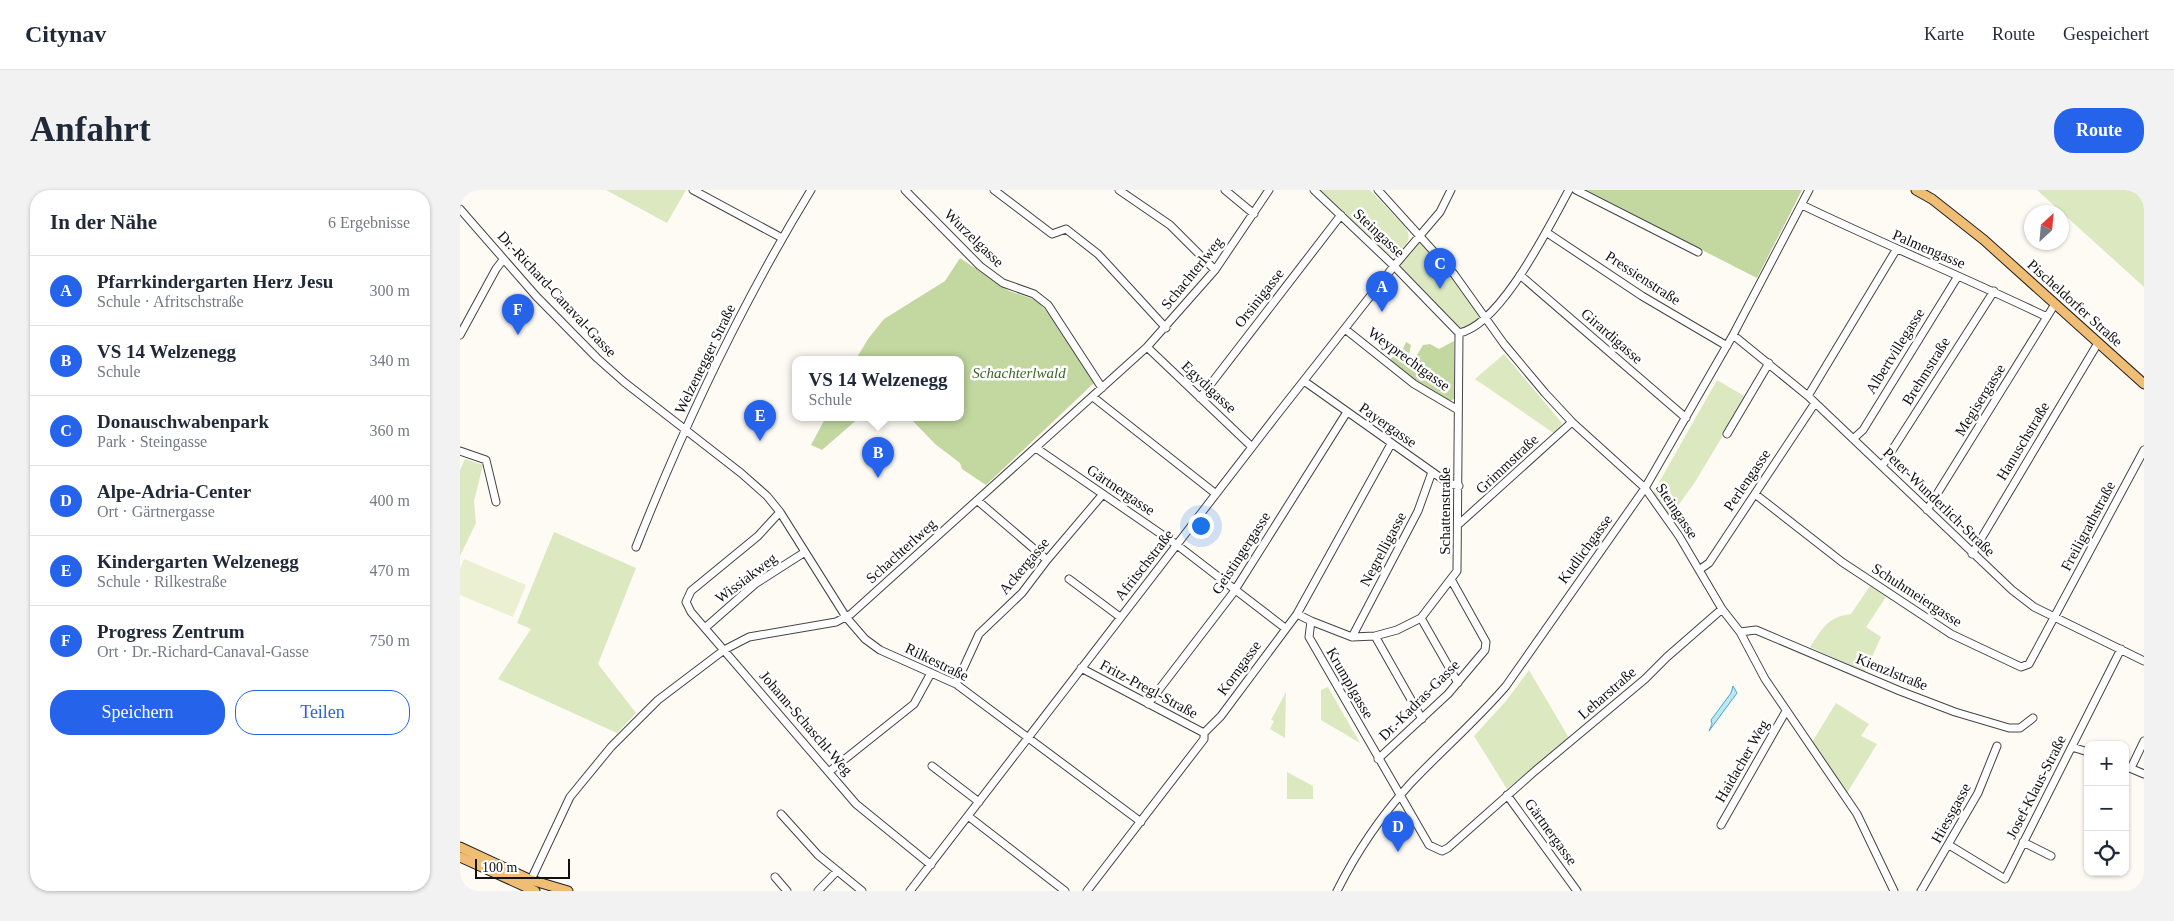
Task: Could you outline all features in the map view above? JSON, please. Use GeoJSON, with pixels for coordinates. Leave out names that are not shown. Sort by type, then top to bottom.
{"type":"FeatureCollection","features":[{"type":"Feature","properties":{"kind":"main road","name":"Pischeldorfer Straße"},"geometry":{"type":"LineString","coordinates":[[1916,190],[1932,199],[1978,234],[2144,384]]}},
{"type":"Feature","properties":{"kind":"main road"},"geometry":{"type":"LineString","coordinates":[[460,847],[531,888]]}},
{"type":"Feature","properties":{"kind":"main road"},"geometry":{"type":"LineString","coordinates":[[460,858],[531,888],[568,891]]}},
{"type":"Feature","properties":{"kind":"street"},"geometry":{"type":"LineString","coordinates":[[693,190],[782,238]]}},
{"type":"Feature","properties":{"kind":"street","name":"Welzenegger Straße"},"geometry":{"type":"LineString","coordinates":[[636,547],[712,370],[782,238],[811,190]]}},
{"type":"Feature","properties":{"kind":"street","name":"Wurzelgasse"},"geometry":{"type":"LineString","coordinates":[[905,190],[992,276],[1003,284],[1034,294],[1048,306],[1102,388]]}},
{"type":"Feature","properties":{"kind":"street"},"geometry":{"type":"LineString","coordinates":[[994,190],[1052,234],[1066,229],[1091,249],[1166,328]]}},
{"type":"Feature","properties":{"kind":"street"},"geometry":{"type":"LineString","coordinates":[[1119,190],[1170,225],[1215,270]]}},
{"type":"Feature","properties":{"kind":"street"},"geometry":{"type":"LineString","coordinates":[[1225,190],[1254,214]]}},
{"type":"Feature","properties":{"kind":"street","name":"Schachterlweg"},"geometry":{"type":"LineString","coordinates":[[531,888],[570,798],[590,772],[658,700],[724,650],[757,634],[823,625],[846,617],[978,501],[1166,328],[1215,270],[1269,190]]}},
{"type":"Feature","properties":{"kind":"street","name":"Steingasse"},"geometry":{"type":"LineString","coordinates":[[1314,190],[1394,266],[1459,333]]}},
{"type":"Feature","properties":{"kind":"street","name":"Steingasse"},"geometry":{"type":"LineString","coordinates":[[1378,190],[1421,235],[1454,274],[1485,320],[1526,371],[1572,422],[1645,488],[1700,570],[1722,608],[1740,632],[1765,680],[1860,818],[1894,891]]}},
{"type":"Feature","properties":{"kind":"street","name":"Afritschstraße"},"geometry":{"type":"LineString","coordinates":[[910,891],[1304,380],[1394,266],[1440,212],[1451,190]]}},
{"type":"Feature","properties":{"kind":"street"},"geometry":{"type":"LineString","coordinates":[[1459,333],[1469,332],[1485,320],[1520,275],[1569,190]]}},
{"type":"Feature","properties":{"kind":"street"},"geometry":{"type":"LineString","coordinates":[[1576,190],[1698,252]]}},
{"type":"Feature","properties":{"kind":"street","name":"Kudlichgasse"},"geometry":{"type":"LineString","coordinates":[[1337,891],[1349,867],[1400,795],[1480,716],[1506,686],[1645,488],[1733,336],[1809,190]]}},
{"type":"Feature","properties":{"kind":"street","name":"Palmengasse"},"geometry":{"type":"LineString","coordinates":[[1802,205],[1896,250],[1994,291],[2047,317]]}},
{"type":"Feature","properties":{"kind":"street","name":"Dr.-Richard-Canaval-Gasse"},"geometry":{"type":"LineString","coordinates":[[460,210],[503,260],[597,358],[686,429]]}},
{"type":"Feature","properties":{"kind":"street","name":"Orsinigasse"},"geometry":{"type":"LineString","coordinates":[[1200,398],[1341,215]]}},
{"type":"Feature","properties":{"kind":"street","name":"Pressienstraße"},"geometry":{"type":"LineString","coordinates":[[1546,232],[1642,296],[1727,346]]}},
{"type":"Feature","properties":{"kind":"street"},"geometry":{"type":"LineString","coordinates":[[1808,396],[1896,250]]}},
{"type":"Feature","properties":{"kind":"street"},"geometry":{"type":"LineString","coordinates":[[460,335],[496,269],[503,260]]}},
{"type":"Feature","properties":{"kind":"street","name":"Girardigasse"},"geometry":{"type":"LineString","coordinates":[[1520,275],[1686,418]]}},
{"type":"Feature","properties":{"kind":"street","name":"Albertvillegasse"},"geometry":{"type":"LineString","coordinates":[[1853,439],[1863,430],[1958,276]]}},
{"type":"Feature","properties":{"kind":"street","name":"Brehmstraße"},"geometry":{"type":"LineString","coordinates":[[1882,466],[1994,291]]}},
{"type":"Feature","properties":{"kind":"street","name":"Megisergasse"},"geometry":{"type":"LineString","coordinates":[[1927,510],[2055,304]]}},
{"type":"Feature","properties":{"kind":"street","name":"Weyprechtgasse"},"geometry":{"type":"LineString","coordinates":[[1345,329],[1414,384],[1458,410]]}},
{"type":"Feature","properties":{"kind":"street","name":"Schattenstraße"},"geometry":{"type":"LineString","coordinates":[[1311,621],[1352,637],[1375,636],[1397,630],[1421,618],[1452,581],[1458,566],[1459,333]]}},
{"type":"Feature","properties":{"kind":"street","name":"Peter-Wunderlich-Straße"},"geometry":{"type":"LineString","coordinates":[[1733,336],[1808,396],[1995,577],[2028,603],[2122,649],[2144,662]]}},
{"type":"Feature","properties":{"kind":"street","name":"Hanuschstraße"},"geometry":{"type":"LineString","coordinates":[[1972,554],[2098,343]]}},
{"type":"Feature","properties":{"kind":"street","name":"Egydigasse"},"geometry":{"type":"LineString","coordinates":[[1146,347],[1252,447]]}},
{"type":"Feature","properties":{"kind":"street"},"geometry":{"type":"LineString","coordinates":[[1727,434],[1769,363]]}},
{"type":"Feature","properties":{"kind":"street","name":"Payergasse"},"geometry":{"type":"LineString","coordinates":[[1304,380],[1448,483],[1459,486]]}},
{"type":"Feature","properties":{"kind":"street"},"geometry":{"type":"LineString","coordinates":[[1093,396],[1216,494]]}},
{"type":"Feature","properties":{"kind":"street","name":"Perlengasse"},"geometry":{"type":"LineString","coordinates":[[1700,570],[1709,563],[1815,403]]}},
{"type":"Feature","properties":{"kind":"street","name":"Geistingergasse"},"geometry":{"type":"LineString","coordinates":[[1148,704],[1235,588],[1347,412]]}},
{"type":"Feature","properties":{"kind":"street","name":"Grimmstraße"},"geometry":{"type":"LineString","coordinates":[[1459,524],[1572,422]]}},
{"type":"Feature","properties":{"kind":"street","name":"Rilkestraße"},"geometry":{"type":"LineString","coordinates":[[686,429],[753,483],[780,512],[846,617],[873,645],[956,684],[1141,822]]}},
{"type":"Feature","properties":{"kind":"street","name":"Korngasse"},"geometry":{"type":"LineString","coordinates":[[1087,891],[1204,739],[1204,733],[1221,716],[1297,614],[1392,444]]}},
{"type":"Feature","properties":{"kind":"street","name":"Gärtnergasse"},"geometry":{"type":"LineString","coordinates":[[1036,448],[1178,544],[1285,628]]}},
{"type":"Feature","properties":{"kind":"street","name":"Freiligrathstraße"},"geometry":{"type":"LineString","coordinates":[[2055,616],[2144,450]]}},
{"type":"Feature","properties":{"kind":"street"},"geometry":{"type":"LineString","coordinates":[[460,451],[486,460],[496,502]]}},
{"type":"Feature","properties":{"kind":"street","name":"Negrelligasse"},"geometry":{"type":"LineString","coordinates":[[1352,637],[1418,511],[1432,472]]}},
{"type":"Feature","properties":{"kind":"street","name":"Ackergasse"},"geometry":{"type":"LineString","coordinates":[[956,684],[979,634],[1022,594],[1047,560],[1103,494]]}},
{"type":"Feature","properties":{"kind":"street","name":"Schuhmeiergasse"},"geometry":{"type":"LineString","coordinates":[[1755,494],[1842,562],[1918,613],[1951,634],[2014,666],[2021,668],[2029,664],[2055,616]]}},
{"type":"Feature","properties":{"kind":"street"},"geometry":{"type":"LineString","coordinates":[[978,501],[1047,560]]}},
{"type":"Feature","properties":{"kind":"street","name":"Johann-Schaschl-Weg"},"geometry":{"type":"LineString","coordinates":[[780,512],[758,536],[687,596],[686,602],[705,628],[830,771],[856,804],[931,865]]}},
{"type":"Feature","properties":{"kind":"street","name":"Wissiakweg"},"geometry":{"type":"LineString","coordinates":[[705,628],[745,592],[805,552]]}},
{"type":"Feature","properties":{"kind":"street"},"geometry":{"type":"LineString","coordinates":[[1069,579],[1120,617]]}},
{"type":"Feature","properties":{"kind":"street","name":"Dr.-Kadras-Gasse"},"geometry":{"type":"LineString","coordinates":[[1378,759],[1458,683],[1485,650],[1486,642],[1452,581]]}},
{"type":"Feature","properties":{"kind":"street","name":"Leharstraße"},"geometry":{"type":"LineString","coordinates":[[1506,795],[1645,679],[1666,657],[1722,608]]}},
{"type":"Feature","properties":{"kind":"street"},"geometry":{"type":"LineString","coordinates":[[1297,614],[1311,621]]}},
{"type":"Feature","properties":{"kind":"street"},"geometry":{"type":"LineString","coordinates":[[1421,618],[1458,683]]}},
{"type":"Feature","properties":{"kind":"street","name":"Krumplgasse"},"geometry":{"type":"LineString","coordinates":[[1311,621],[1309,637],[1400,795]]}},
{"type":"Feature","properties":{"kind":"street","name":"Kienzlstraße"},"geometry":{"type":"LineString","coordinates":[[1740,632],[1756,630],[1900,691],[1955,712],[2000,725],[2020,728],[2034,718]]}},
{"type":"Feature","properties":{"kind":"street"},"geometry":{"type":"LineString","coordinates":[[1375,636],[1422,719]]}},
{"type":"Feature","properties":{"kind":"street","name":"Josef-Klaus-Straße"},"geometry":{"type":"LineString","coordinates":[[1949,846],[2005,879],[2122,649]]}},
{"type":"Feature","properties":{"kind":"street","name":"Fritz-Pregl-Straße"},"geometry":{"type":"LineString","coordinates":[[1081,668],[1204,733]]}},
{"type":"Feature","properties":{"kind":"street"},"geometry":{"type":"LineString","coordinates":[[830,771],[914,704],[931,673]]}},
{"type":"Feature","properties":{"kind":"street","name":"Haidacher Weg"},"geometry":{"type":"LineString","coordinates":[[1721,825],[1786,711]]}},
{"type":"Feature","properties":{"kind":"street"},"geometry":{"type":"LineString","coordinates":[[2129,765],[2144,741]]}},
{"type":"Feature","properties":{"kind":"street","name":"Hiessgasse"},"geometry":{"type":"LineString","coordinates":[[1921,891],[1949,846],[1984,781],[1997,746]]}},
{"type":"Feature","properties":{"kind":"street"},"geometry":{"type":"LineString","coordinates":[[2072,747],[2084,751]]}},
{"type":"Feature","properties":{"kind":"street"},"geometry":{"type":"LineString","coordinates":[[932,766],[978,802]]}},
{"type":"Feature","properties":{"kind":"street"},"geometry":{"type":"LineString","coordinates":[[2129,767],[2144,774]]}},
{"type":"Feature","properties":{"kind":"street","name":"Gärtnergasse"},"geometry":{"type":"LineString","coordinates":[[1400,795],[1429,846],[1442,851],[1448,848],[1506,795],[1577,891]]}},
{"type":"Feature","properties":{"kind":"street"},"geometry":{"type":"LineString","coordinates":[[781,814],[807,845],[836,872],[862,891]]}},
{"type":"Feature","properties":{"kind":"street"},"geometry":{"type":"LineString","coordinates":[[968,816],[1065,891]]}},
{"type":"Feature","properties":{"kind":"street"},"geometry":{"type":"LineString","coordinates":[[2023,842],[2051,856]]}},
{"type":"Feature","properties":{"kind":"street"},"geometry":{"type":"LineString","coordinates":[[818,891],[836,872]]}},
{"type":"Feature","properties":{"kind":"street"},"geometry":{"type":"LineString","coordinates":[[775,877],[788,891]]}},
{"type":"Feature","properties":{"kind":"green space"},"geometry":{"type":"Polygon","coordinates":[[[606,190],[686,190],[667,223],[606,190]]]}},
{"type":"Feature","properties":{"kind":"green space"},"geometry":{"type":"Polygon","coordinates":[[[1320,190],[1370,190],[1408,231],[1407,243],[1394,256],[1389,255],[1320,190]]]}},
{"type":"Feature","properties":{"kind":"green space"},"geometry":{"type":"Polygon","coordinates":[[[1584,190],[1802,190],[1757,278],[1584,190]]]}},
{"type":"Feature","properties":{"kind":"green space"},"geometry":{"type":"Polygon","coordinates":[[[2037,190],[2144,190],[2144,287],[2069,219],[2069,205],[2054,205],[2037,190]]]}},
{"type":"Feature","properties":{"kind":"green space"},"geometry":{"type":"Polygon","coordinates":[[[1421,241],[1445,268],[1480,317],[1475,323],[1462,328],[1455,325],[1400,266],[1421,241]]]}},
{"type":"Feature","properties":{"kind":"green space","name":"Schachterlwald"},"geometry":{"type":"Polygon","coordinates":[[[960,258],[1009,291],[1036,300],[1053,318],[1096,381],[986,485],[962,469],[960,463],[935,444],[913,421],[964,421],[964,356],[858,356],[884,319],[945,281],[960,258]]]}},
{"type":"Feature","properties":{"kind":"green space"},"geometry":{"type":"Polygon","coordinates":[[[1454,341],[1454,399],[1448,402],[1388,361],[1403,349],[1406,342],[1411,345],[1409,354],[1415,358],[1423,345],[1430,344],[1439,349],[1454,341]]]}},
{"type":"Feature","properties":{"kind":"green space"},"geometry":{"type":"Polygon","coordinates":[[[1504,354],[1562,423],[1555,434],[1475,379],[1504,354]]]}},
{"type":"Feature","properties":{"kind":"green space"},"geometry":{"type":"Polygon","coordinates":[[[1717,380],[1746,397],[1695,482],[1670,517],[1653,493],[1717,380]]]}},
{"type":"Feature","properties":{"kind":"green space"},"geometry":{"type":"Polygon","coordinates":[[[824,421],[855,421],[822,450],[811,445],[824,421]]]}},
{"type":"Feature","properties":{"kind":"green space"},"geometry":{"type":"Polygon","coordinates":[[[465,459],[483,465],[474,501],[476,523],[460,556],[460,470],[465,459]]]}},
{"type":"Feature","properties":{"kind":"green space"},"geometry":{"type":"Polygon","coordinates":[[[554,532],[636,568],[598,664],[636,713],[617,733],[498,679],[531,629],[517,623],[554,532]]]}},
{"type":"Feature","properties":{"kind":"green space"},"geometry":{"type":"Polygon","coordinates":[[[464,559],[526,585],[513,617],[460,595],[460,569],[464,559]]]}},
{"type":"Feature","properties":{"kind":"green space"},"geometry":{"type":"Polygon","coordinates":[[[1870,586],[1886,597],[1866,627],[1881,637],[1865,672],[1810,647],[1826,624],[1836,618],[1851,614],[1870,586]]]}},
{"type":"Feature","properties":{"kind":"green space"},"geometry":{"type":"Polygon","coordinates":[[[1529,670],[1569,738],[1507,789],[1474,736],[1506,701],[1529,670]]]}},
{"type":"Feature","properties":{"kind":"green space"},"geometry":{"type":"Polygon","coordinates":[[[1328,687],[1360,743],[1321,720],[1321,690],[1328,687]]]}},
{"type":"Feature","properties":{"kind":"green space"},"geometry":{"type":"Polygon","coordinates":[[[1286,692],[1285,738],[1270,729],[1274,721],[1271,720],[1286,692]]]}},
{"type":"Feature","properties":{"kind":"green space"},"geometry":{"type":"Polygon","coordinates":[[[1836,703],[1869,724],[1861,736],[1877,744],[1847,793],[1811,744],[1836,703]]]}},
{"type":"Feature","properties":{"kind":"green space"},"geometry":{"type":"Polygon","coordinates":[[[1287,772],[1313,786],[1313,799],[1287,799],[1287,772]]]}},
{"type":"Feature","properties":{"kind":"water"},"geometry":{"type":"Polygon","coordinates":[[[1733,686],[1737,693],[1709,731],[1712,724],[1711,720],[1731,693],[1733,686]]]}},
{"type":"Feature","properties":{"kind":"place","name":"Donauschwabenpark"},"geometry":{"type":"Point","coordinates":[1440,289]}},
{"type":"Feature","properties":{"kind":"place","name":"Pfarrkindergarten Herz Jesu"},"geometry":{"type":"Point","coordinates":[1382,312]}},
{"type":"Feature","properties":{"kind":"place","name":"Progress Zentrum"},"geometry":{"type":"Point","coordinates":[518,335]}},
{"type":"Feature","properties":{"kind":"place","name":"Kindergarten Welzenegg"},"geometry":{"type":"Point","coordinates":[760,441]}},
{"type":"Feature","properties":{"kind":"place","name":"VS 14 Welzenegg"},"geometry":{"type":"Point","coordinates":[878,478]}},
{"type":"Feature","properties":{"kind":"place","name":"Alpe-Adria-Center"},"geometry":{"type":"Point","coordinates":[1398,852]}}]}
